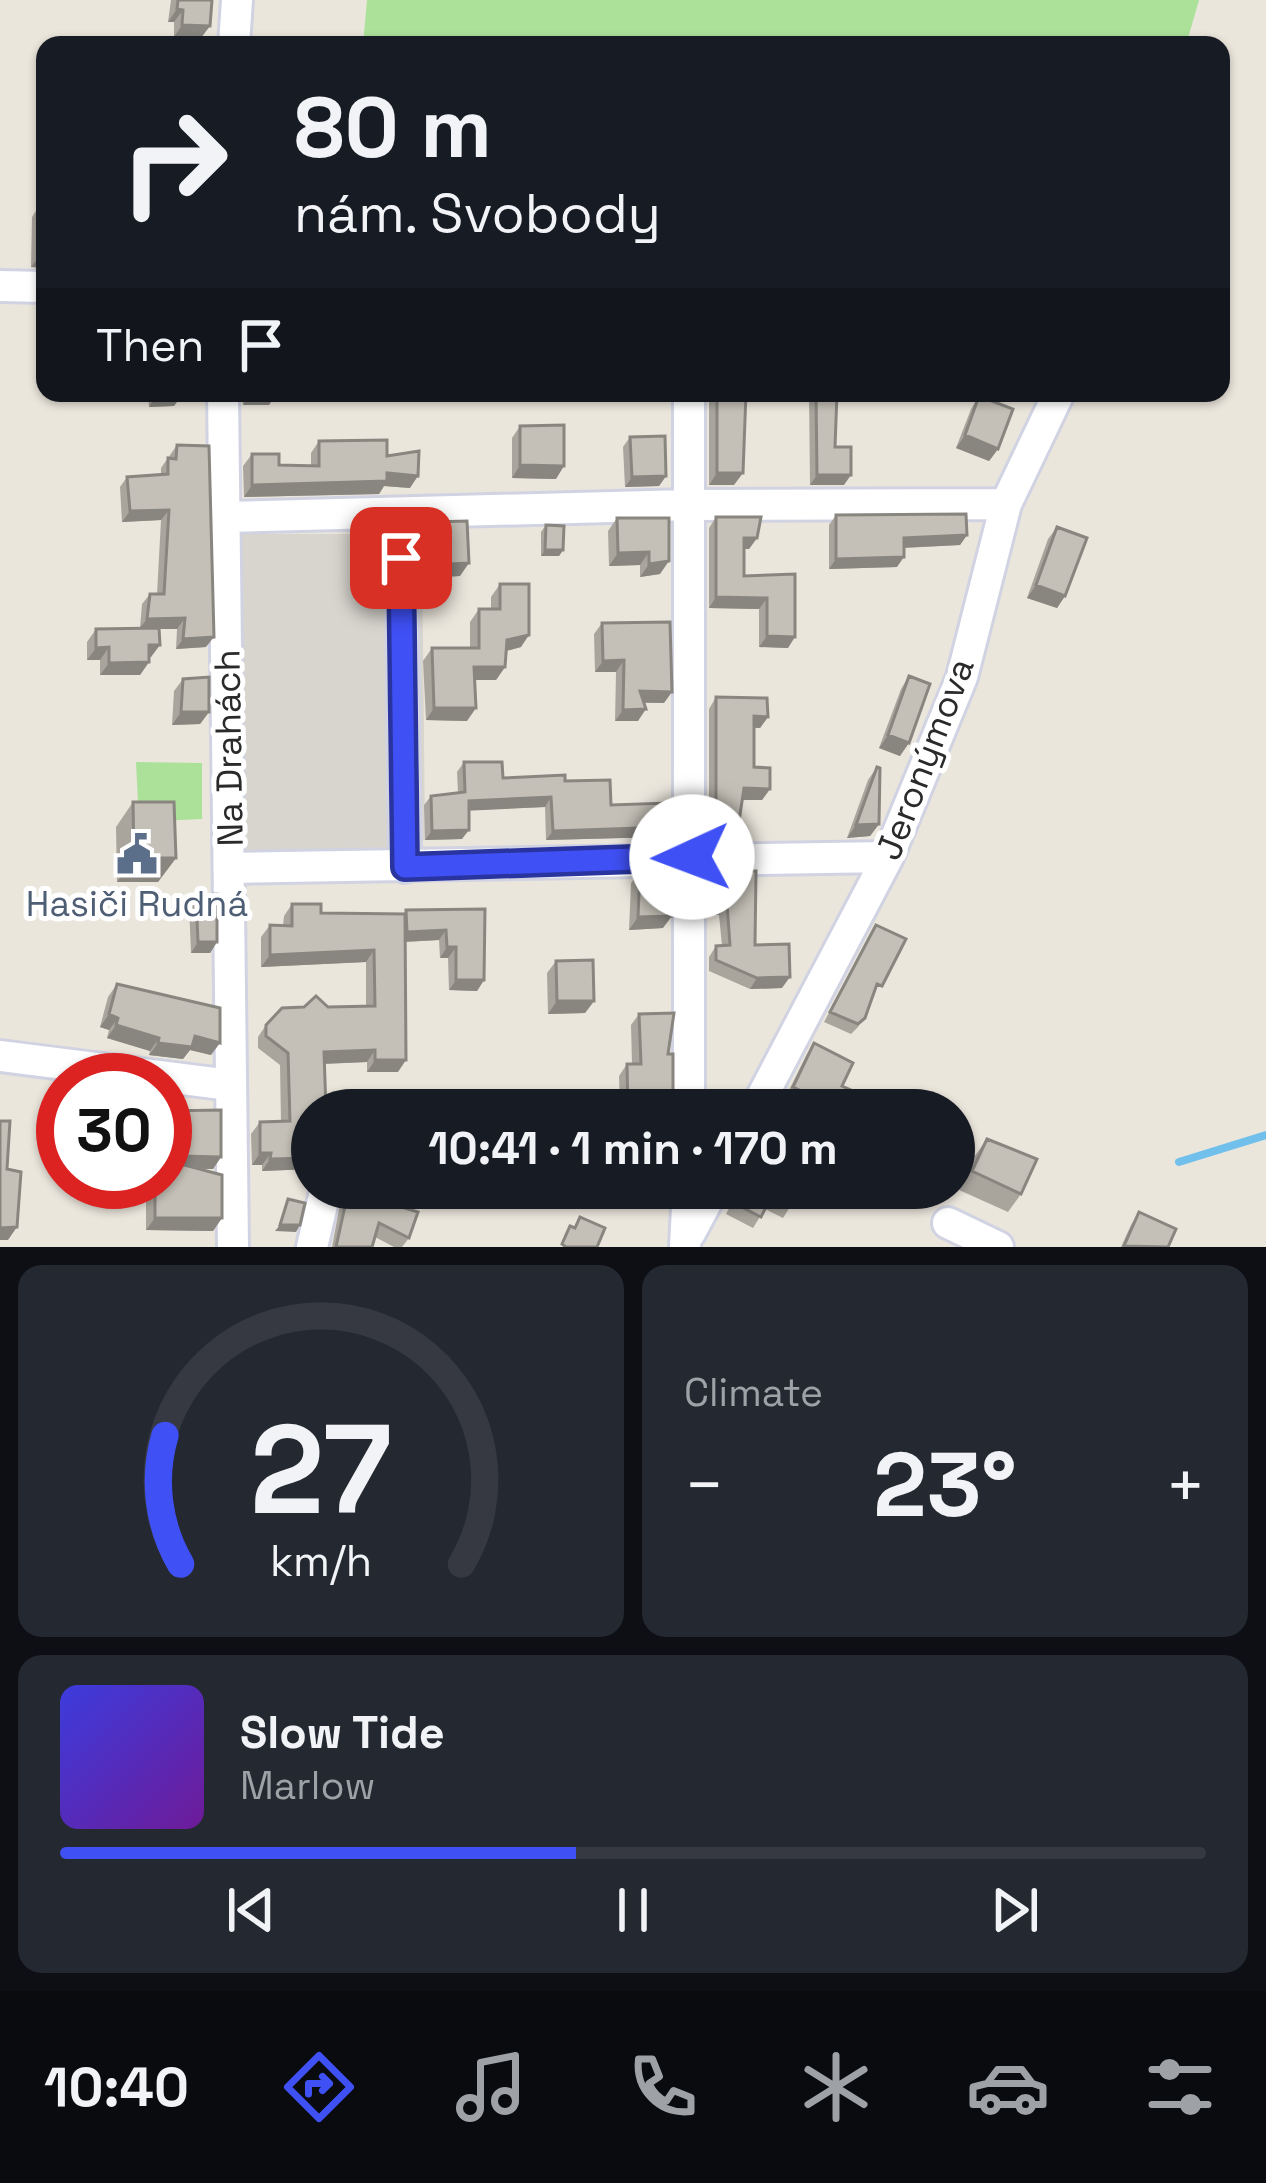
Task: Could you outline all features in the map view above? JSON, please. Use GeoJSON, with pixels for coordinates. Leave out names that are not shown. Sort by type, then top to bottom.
{"type":"FeatureCollection","features":[{"type":"Feature","properties":{"kind":"street"},"geometry":{"type":"LineString","coordinates":[[235,36],[237,0]]}},
{"type":"Feature","properties":{"kind":"street"},"geometry":{"type":"LineString","coordinates":[[0,286],[36,287]]}},
{"type":"Feature","properties":{"kind":"street","name":"Na Drahách"},"geometry":{"type":"LineString","coordinates":[[223,402],[233,1247]]}},
{"type":"Feature","properties":{"kind":"street"},"geometry":{"type":"LineString","coordinates":[[689,402],[689,1089]]}},
{"type":"Feature","properties":{"kind":"street","name":"Jeronýmova"},"geometry":{"type":"LineString","coordinates":[[766,1089],[888,857],[962,676],[1006,504],[1055,402]]}},
{"type":"Feature","properties":{"kind":"street"},"geometry":{"type":"LineString","coordinates":[[225,517],[687,505],[1006,504]]}},
{"type":"Feature","properties":{"kind":"street"},"geometry":{"type":"LineString","coordinates":[[401,514],[405,867]]}},
{"type":"Feature","properties":{"kind":"street"},"geometry":{"type":"LineString","coordinates":[[230,868],[888,857]]}},
{"type":"Feature","properties":{"kind":"street"},"geometry":{"type":"LineString","coordinates":[[0,1056],[230,1085]]}},
{"type":"Feature","properties":{"kind":"street"},"geometry":{"type":"LineString","coordinates":[[312,1247],[321,1209]]}},
{"type":"Feature","properties":{"kind":"street"},"geometry":{"type":"LineString","coordinates":[[686,1243],[687,1209]]}},
{"type":"Feature","properties":{"kind":"street"},"geometry":{"type":"LineString","coordinates":[[686,1243],[703,1209]]}},
{"type":"Feature","properties":{"kind":"street"},"geometry":{"type":"LineString","coordinates":[[948,1223],[998,1247]]}},
{"type":"Feature","properties":{"kind":"green space"},"geometry":{"type":"Polygon","coordinates":[[[367,0],[1199,0],[1189,36],[364,36],[367,0]]]}},
{"type":"Feature","properties":{"kind":"green space"},"geometry":{"type":"Polygon","coordinates":[[[136,762],[202,763],[202,819],[139,822],[136,762]]]}},
{"type":"Feature","properties":{"kind":"shaded area"},"geometry":{"type":"Polygon","coordinates":[[[238,534],[422,534],[425,840],[395,848],[245,851],[238,534]]]}},
{"type":"Feature","properties":{"kind":"building"},"geometry":{"type":"Polygon","coordinates":[[[178,0],[212,0],[210,26],[182,25],[178,0]]]}},
{"type":"Feature","properties":{"kind":"building"},"geometry":{"type":"Polygon","coordinates":[[[717,402],[746,402],[743,473],[717,473],[717,402]]]}},
{"type":"Feature","properties":{"kind":"building"},"geometry":{"type":"Polygon","coordinates":[[[816,402],[837,402],[835,447],[851,447],[851,475],[817,475],[816,402]]]}},
{"type":"Feature","properties":{"kind":"building"},"geometry":{"type":"Polygon","coordinates":[[[977,402],[1013,409],[998,449],[965,435],[977,402]]]}},
{"type":"Feature","properties":{"kind":"building"},"geometry":{"type":"Polygon","coordinates":[[[564,425],[564,466],[520,465],[520,426],[564,425]]]}},
{"type":"Feature","properties":{"kind":"building"},"geometry":{"type":"Polygon","coordinates":[[[665,436],[666,476],[632,477],[630,437],[665,436]]]}},
{"type":"Feature","properties":{"kind":"building"},"geometry":{"type":"Polygon","coordinates":[[[387,440],[387,456],[419,451],[418,476],[387,473],[387,481],[252,485],[252,454],[279,454],[279,465],[319,466],[319,441],[387,440]]]}},
{"type":"Feature","properties":{"kind":"building"},"geometry":{"type":"Polygon","coordinates":[[[177,445],[209,446],[214,637],[183,639],[185,618],[147,619],[150,594],[164,594],[169,510],[130,511],[127,477],[168,474],[168,458],[176,459],[177,445]]]}},
{"type":"Feature","properties":{"kind":"building"},"geometry":{"type":"Polygon","coordinates":[[[966,514],[967,535],[904,538],[904,557],[836,559],[836,515],[966,514]]]}},
{"type":"Feature","properties":{"kind":"building"},"geometry":{"type":"Polygon","coordinates":[[[716,517],[761,517],[757,538],[744,538],[744,576],[795,574],[795,637],[767,636],[767,598],[716,597],[716,517]]]}},
{"type":"Feature","properties":{"kind":"building"},"geometry":{"type":"Polygon","coordinates":[[[617,518],[669,518],[669,561],[649,564],[649,552],[618,553],[617,518]]]}},
{"type":"Feature","properties":{"kind":"building"},"geometry":{"type":"Polygon","coordinates":[[[467,521],[469,563],[450,564],[450,556],[431,557],[431,522],[467,521]]]}},
{"type":"Feature","properties":{"kind":"building"},"geometry":{"type":"Polygon","coordinates":[[[546,525],[564,526],[563,550],[545,550],[546,525]]]}},
{"type":"Feature","properties":{"kind":"building"},"geometry":{"type":"Polygon","coordinates":[[[1057,527],[1087,538],[1065,596],[1036,585],[1057,527]]]}},
{"type":"Feature","properties":{"kind":"building"},"geometry":{"type":"Polygon","coordinates":[[[500,584],[529,584],[529,635],[507,640],[505,667],[474,667],[476,708],[434,708],[432,648],[479,648],[479,609],[500,609],[500,584]]]}},
{"type":"Feature","properties":{"kind":"building"},"geometry":{"type":"Polygon","coordinates":[[[670,622],[672,692],[640,691],[646,709],[623,710],[624,660],[603,661],[602,623],[670,622]]]}},
{"type":"Feature","properties":{"kind":"building"},"geometry":{"type":"Polygon","coordinates":[[[159,628],[160,645],[149,645],[149,662],[109,663],[109,647],[96,648],[96,629],[159,628]]]}},
{"type":"Feature","properties":{"kind":"building"},"geometry":{"type":"Polygon","coordinates":[[[909,676],[930,684],[909,743],[888,735],[909,676]]]}},
{"type":"Feature","properties":{"kind":"building"},"geometry":{"type":"Polygon","coordinates":[[[209,677],[209,712],[181,712],[183,679],[209,677]]]}},
{"type":"Feature","properties":{"kind":"building"},"geometry":{"type":"Polygon","coordinates":[[[716,697],[767,698],[768,717],[754,716],[754,767],[770,768],[770,789],[744,788],[738,828],[716,827],[716,697]]]}},
{"type":"Feature","properties":{"kind":"building"},"geometry":{"type":"Polygon","coordinates":[[[464,762],[502,762],[503,778],[565,775],[565,781],[610,780],[611,805],[668,803],[668,827],[553,831],[551,797],[469,801],[469,830],[432,831],[431,796],[465,792],[464,762]]]}},
{"type":"Feature","properties":{"kind":"building"},"geometry":{"type":"Polygon","coordinates":[[[877,767],[879,824],[856,825],[877,767]]]}},
{"type":"Feature","properties":{"kind":"building"},"geometry":{"type":"Polygon","coordinates":[[[133,802],[174,802],[176,858],[134,858],[133,802]]]}},
{"type":"Feature","properties":{"kind":"building"},"geometry":{"type":"Polygon","coordinates":[[[671,870],[672,916],[638,917],[640,871],[671,870]]]}},
{"type":"Feature","properties":{"kind":"building"},"geometry":{"type":"Polygon","coordinates":[[[716,871],[756,871],[755,945],[789,944],[790,977],[757,978],[716,960],[716,946],[730,945],[727,904],[716,904],[716,871]]]}},
{"type":"Feature","properties":{"kind":"building"},"geometry":{"type":"Polygon","coordinates":[[[217,894],[217,942],[198,942],[196,896],[217,894]]]}},
{"type":"Feature","properties":{"kind":"building"},"geometry":{"type":"Polygon","coordinates":[[[292,904],[321,904],[321,913],[405,914],[406,1060],[375,1060],[375,1050],[324,1052],[325,1089],[291,1089],[291,1158],[270,1159],[271,1153],[260,1153],[260,1122],[290,1121],[288,1053],[266,1036],[266,1025],[282,1008],[304,1007],[316,996],[328,1007],[375,1006],[374,950],[270,955],[270,925],[292,926],[292,904]]]}},
{"type":"Feature","properties":{"kind":"building"},"geometry":{"type":"Polygon","coordinates":[[[485,909],[484,980],[456,980],[456,947],[447,947],[446,930],[407,932],[406,910],[485,909]]]}},
{"type":"Feature","properties":{"kind":"building"},"geometry":{"type":"Polygon","coordinates":[[[876,925],[906,939],[858,1024],[830,1012],[876,925]]]}},
{"type":"Feature","properties":{"kind":"building"},"geometry":{"type":"Polygon","coordinates":[[[593,960],[594,1001],[557,1001],[556,961],[593,960]]]}},
{"type":"Feature","properties":{"kind":"building"},"geometry":{"type":"Polygon","coordinates":[[[117,984],[220,1008],[220,1043],[195,1036],[192,1047],[158,1043],[159,1038],[116,1025],[118,1018],[109,1014],[117,984]]]}},
{"type":"Feature","properties":{"kind":"building"},"geometry":{"type":"Polygon","coordinates":[[[674,1013],[668,1054],[673,1054],[673,1089],[628,1089],[627,1064],[641,1064],[639,1014],[674,1013]]]}},
{"type":"Feature","properties":{"kind":"building"},"geometry":{"type":"Polygon","coordinates":[[[814,1043],[853,1063],[842,1086],[849,1089],[793,1087],[814,1043]]]}},
{"type":"Feature","properties":{"kind":"building"},"geometry":{"type":"Polygon","coordinates":[[[221,1110],[221,1157],[192,1156],[192,1111],[221,1110]]]}},
{"type":"Feature","properties":{"kind":"building"},"geometry":{"type":"Polygon","coordinates":[[[0,1121],[10,1121],[7,1169],[21,1172],[17,1227],[0,1228],[0,1121]]]}},
{"type":"Feature","properties":{"kind":"building"},"geometry":{"type":"Polygon","coordinates":[[[987,1139],[1037,1159],[1021,1194],[975,1172],[987,1139]]]}},
{"type":"Feature","properties":{"kind":"building"},"geometry":{"type":"Polygon","coordinates":[[[192,1167],[222,1175],[222,1218],[155,1218],[155,1209],[192,1209],[192,1167]]]}},
{"type":"Feature","properties":{"kind":"building"},"geometry":{"type":"Polygon","coordinates":[[[288,1199],[291,1209],[304,1209],[300,1225],[280,1225],[288,1199]]]}},
{"type":"Feature","properties":{"kind":"building"},"geometry":{"type":"Polygon","coordinates":[[[344,1209],[418,1212],[409,1238],[379,1223],[372,1247],[336,1247],[344,1209]]]}},
{"type":"Feature","properties":{"kind":"building"},"geometry":{"type":"Polygon","coordinates":[[[1139,1212],[1176,1229],[1168,1247],[1124,1246],[1139,1212]]]}},
{"type":"Feature","properties":{"kind":"building"},"geometry":{"type":"Polygon","coordinates":[[[580,1217],[605,1228],[597,1247],[562,1244],[580,1217]]]}},
{"type":"Feature","properties":{"kind":"waterway"},"geometry":{"type":"LineString","coordinates":[[1179,1162],[1266,1135]]}},
{"type":"Feature","properties":{"kind":"place","name":"Hasiči Rudná"},"geometry":{"type":"Point","coordinates":[137,854]}},
{"type":"Feature","properties":{"kind":"route"},"geometry":{"type":"LineString","coordinates":[[401,558],[405,867],[692,857]]}}]}
